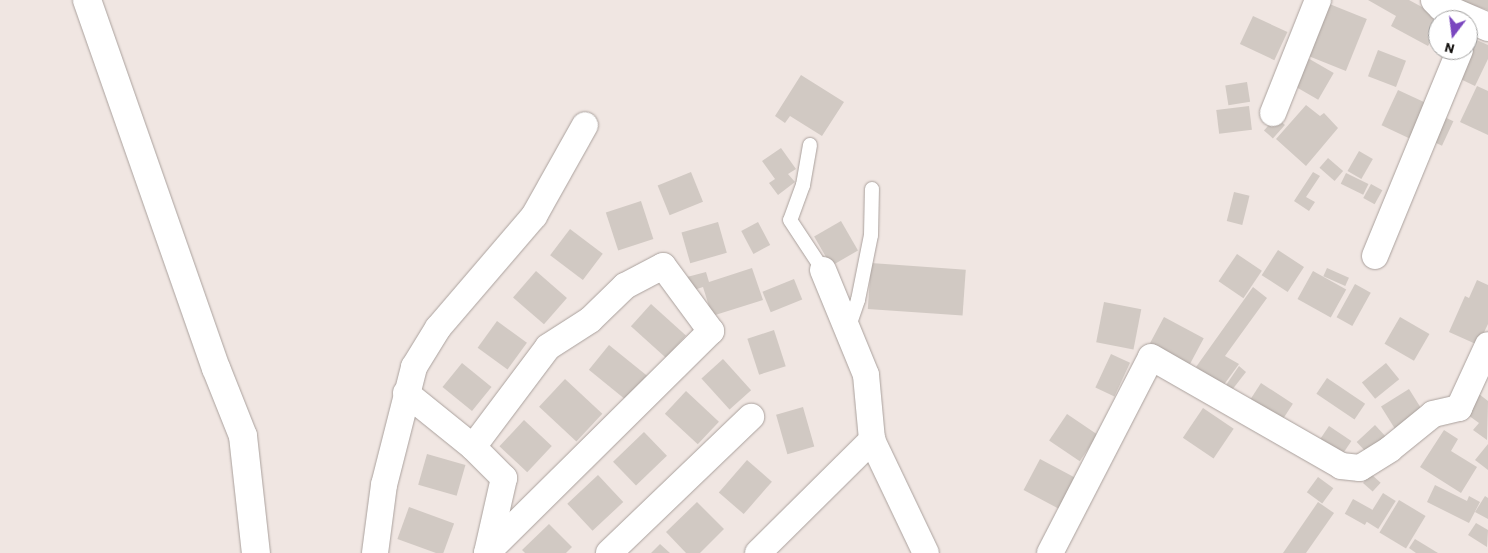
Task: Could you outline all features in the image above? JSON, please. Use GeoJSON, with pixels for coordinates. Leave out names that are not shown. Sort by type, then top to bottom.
{"type":"FeatureCollection","features":[{"type":"Feature","properties":{"kind":"street"},"geometry":{"type":"LineString","coordinates":[[87,0],[183,277],[243,436],[256,553]]}},
{"type":"Feature","properties":{"kind":"street"},"geometry":{"type":"LineString","coordinates":[[1272,113],[1318,0]]}},
{"type":"Feature","properties":{"kind":"street"},"geometry":{"type":"LineString","coordinates":[[1435,0],[1447,10]]}},
{"type":"Feature","properties":{"kind":"street"},"geometry":{"type":"LineString","coordinates":[[1375,256],[1456,60]]}},
{"type":"Feature","properties":{"kind":"street"},"geometry":{"type":"LineString","coordinates":[[375,553],[384,485],[414,367],[438,328],[534,216],[585,125]]}},
{"type":"Feature","properties":{"kind":"street"},"geometry":{"type":"LineString","coordinates":[[473,447],[548,347],[590,320],[625,286],[663,266],[710,331],[487,553]]}},
{"type":"Feature","properties":{"kind":"street"},"geometry":{"type":"LineString","coordinates":[[824,270],[866,375],[872,440],[926,553]]}},
{"type":"Feature","properties":{"kind":"street"},"geometry":{"type":"LineString","coordinates":[[1050,553],[1151,357],[1341,466],[1360,468],[1390,449],[1433,414],[1459,408],[1488,345]]}},
{"type":"Feature","properties":{"kind":"street"},"geometry":{"type":"LineString","coordinates":[[406,393],[473,447],[504,478],[487,553]]}},
{"type":"Feature","properties":{"kind":"street"},"geometry":{"type":"LineString","coordinates":[[609,553],[752,417]]}},
{"type":"Feature","properties":{"kind":"street"},"geometry":{"type":"LineString","coordinates":[[758,553],[872,440]]}},
{"type":"Feature","properties":{"kind":"lane"},"geometry":{"type":"LineString","coordinates":[[810,145],[803,185],[790,220],[824,270]]}},
{"type":"Feature","properties":{"kind":"lane"},"geometry":{"type":"LineString","coordinates":[[848,330],[858,300],[871,235],[872,189]]}},
{"type":"Feature","properties":{"kind":"building"},"geometry":{"type":"Polygon","coordinates":[[[1368,0],[1409,0],[1428,10],[1428,46],[1391,26],[1396,16],[1368,0]]]}},
{"type":"Feature","properties":{"kind":"building"},"geometry":{"type":"Polygon","coordinates":[[[1463,0],[1488,0],[1488,10],[1462,2],[1463,0]]]}},
{"type":"Feature","properties":{"kind":"building"},"geometry":{"type":"Polygon","coordinates":[[[1327,3],[1367,19],[1346,71],[1306,55],[1327,3]]]}},
{"type":"Feature","properties":{"kind":"building"},"geometry":{"type":"Polygon","coordinates":[[[1253,16],[1287,32],[1274,60],[1240,44],[1253,16]]]}},
{"type":"Feature","properties":{"kind":"building"},"geometry":{"type":"Polygon","coordinates":[[[1478,41],[1488,45],[1488,59],[1475,86],[1454,76],[1462,60],[1478,60],[1478,41]]]}},
{"type":"Feature","properties":{"kind":"building"},"geometry":{"type":"Polygon","coordinates":[[[1378,50],[1406,61],[1396,87],[1368,76],[1378,50]]]}},
{"type":"Feature","properties":{"kind":"building"},"geometry":{"type":"Polygon","coordinates":[[[1306,57],[1334,73],[1318,100],[1290,84],[1306,57]]]}},
{"type":"Feature","properties":{"kind":"building"},"geometry":{"type":"Polygon","coordinates":[[[801,75],[844,102],[822,136],[790,116],[785,123],[775,116],[801,75]]]}},
{"type":"Feature","properties":{"kind":"building"},"geometry":{"type":"Polygon","coordinates":[[[1247,82],[1250,102],[1228,105],[1225,85],[1247,82]]]}},
{"type":"Feature","properties":{"kind":"building"},"geometry":{"type":"Polygon","coordinates":[[[1477,86],[1488,91],[1488,135],[1460,122],[1477,86]]]}},
{"type":"Feature","properties":{"kind":"building"},"geometry":{"type":"Polygon","coordinates":[[[1398,90],[1426,103],[1410,138],[1382,125],[1398,90]]]}},
{"type":"Feature","properties":{"kind":"building"},"geometry":{"type":"Polygon","coordinates":[[[1306,105],[1320,116],[1324,113],[1338,128],[1306,166],[1276,139],[1306,105]]]}},
{"type":"Feature","properties":{"kind":"building"},"geometry":{"type":"Polygon","coordinates":[[[1249,106],[1252,130],[1219,134],[1216,110],[1249,106]]]}},
{"type":"Feature","properties":{"kind":"building"},"geometry":{"type":"Polygon","coordinates":[[[1438,114],[1453,121],[1442,146],[1427,138],[1438,114]]]}},
{"type":"Feature","properties":{"kind":"building"},"geometry":{"type":"Polygon","coordinates":[[[1276,117],[1285,125],[1273,138],[1264,130],[1276,117]]]}},
{"type":"Feature","properties":{"kind":"building"},"geometry":{"type":"Polygon","coordinates":[[[781,148],[796,169],[788,174],[795,182],[778,195],[769,183],[775,179],[762,161],[781,148]]]}},
{"type":"Feature","properties":{"kind":"building"},"geometry":{"type":"Polygon","coordinates":[[[1359,151],[1373,159],[1361,179],[1348,171],[1359,151]]]}},
{"type":"Feature","properties":{"kind":"building"},"geometry":{"type":"Polygon","coordinates":[[[1328,158],[1343,171],[1335,181],[1319,168],[1328,158]]]}},
{"type":"Feature","properties":{"kind":"building"},"geometry":{"type":"Polygon","coordinates":[[[691,172],[703,202],[670,215],[658,185],[691,172]]]}},
{"type":"Feature","properties":{"kind":"building"},"geometry":{"type":"Polygon","coordinates":[[[1313,172],[1320,176],[1306,197],[1315,202],[1309,211],[1294,201],[1313,172]]]}},
{"type":"Feature","properties":{"kind":"building"},"geometry":{"type":"Polygon","coordinates":[[[1346,173],[1368,184],[1363,195],[1341,184],[1346,173]]]}},
{"type":"Feature","properties":{"kind":"building"},"geometry":{"type":"Polygon","coordinates":[[[1371,184],[1382,190],[1375,204],[1363,198],[1371,184]]]}},
{"type":"Feature","properties":{"kind":"building"},"geometry":{"type":"Polygon","coordinates":[[[1234,192],[1250,196],[1242,225],[1227,221],[1234,192]]]}},
{"type":"Feature","properties":{"kind":"building"},"geometry":{"type":"Polygon","coordinates":[[[641,201],[653,239],[618,250],[606,212],[641,201]]]}},
{"type":"Feature","properties":{"kind":"building"},"geometry":{"type":"Polygon","coordinates":[[[841,221],[858,250],[831,266],[814,236],[841,221]]]}},
{"type":"Feature","properties":{"kind":"building"},"geometry":{"type":"Polygon","coordinates":[[[718,222],[727,253],[690,263],[681,232],[718,222]]]}},
{"type":"Feature","properties":{"kind":"building"},"geometry":{"type":"Polygon","coordinates":[[[758,222],[770,245],[753,254],[741,231],[758,222]]]}},
{"type":"Feature","properties":{"kind":"building"},"geometry":{"type":"Polygon","coordinates":[[[570,229],[603,254],[583,280],[550,255],[570,229]]]}},
{"type":"Feature","properties":{"kind":"building"},"geometry":{"type":"Polygon","coordinates":[[[1278,250],[1304,267],[1288,292],[1262,275],[1278,250]]]}},
{"type":"Feature","properties":{"kind":"building"},"geometry":{"type":"Polygon","coordinates":[[[1237,254],[1262,271],[1243,298],[1219,281],[1237,254]]]}},
{"type":"Feature","properties":{"kind":"building"},"geometry":{"type":"Polygon","coordinates":[[[871,263],[966,270],[963,316],[868,309],[871,263]]]}},
{"type":"Feature","properties":{"kind":"building"},"geometry":{"type":"Polygon","coordinates":[[[752,268],[763,300],[712,316],[703,287],[691,291],[687,277],[706,272],[709,282],[752,268]]]}},
{"type":"Feature","properties":{"kind":"building"},"geometry":{"type":"Polygon","coordinates":[[[1327,268],[1349,278],[1345,286],[1323,276],[1327,268]]]}},
{"type":"Feature","properties":{"kind":"building"},"geometry":{"type":"Polygon","coordinates":[[[536,271],[567,298],[544,324],[513,297],[536,271]]]}},
{"type":"Feature","properties":{"kind":"building"},"geometry":{"type":"Polygon","coordinates":[[[1313,271],[1346,289],[1331,317],[1297,299],[1313,271]]]}},
{"type":"Feature","properties":{"kind":"building"},"geometry":{"type":"Polygon","coordinates":[[[794,279],[802,299],[771,312],[762,292],[794,279]]]}},
{"type":"Feature","properties":{"kind":"building"},"geometry":{"type":"Polygon","coordinates":[[[1477,280],[1488,285],[1488,324],[1478,345],[1449,332],[1465,296],[1469,298],[1477,280]]]}},
{"type":"Feature","properties":{"kind":"building"},"geometry":{"type":"Polygon","coordinates":[[[1355,284],[1371,293],[1352,326],[1337,317],[1355,284]]]}},
{"type":"Feature","properties":{"kind":"building"},"geometry":{"type":"Polygon","coordinates":[[[1253,287],[1267,298],[1225,356],[1239,364],[1223,386],[1196,367],[1253,287]]]}},
{"type":"Feature","properties":{"kind":"building"},"geometry":{"type":"Polygon","coordinates":[[[1104,302],[1141,309],[1133,349],[1096,342],[1104,302]]]}},
{"type":"Feature","properties":{"kind":"building"},"geometry":{"type":"Polygon","coordinates":[[[651,304],[686,335],[666,358],[631,326],[651,304]]]}},
{"type":"Feature","properties":{"kind":"building"},"geometry":{"type":"Polygon","coordinates":[[[1164,317],[1204,338],[1189,365],[1149,344],[1164,317]]]}},
{"type":"Feature","properties":{"kind":"building"},"geometry":{"type":"Polygon","coordinates":[[[1400,317],[1429,334],[1414,361],[1384,344],[1400,317]]]}},
{"type":"Feature","properties":{"kind":"building"},"geometry":{"type":"Polygon","coordinates":[[[497,321],[527,343],[508,369],[478,348],[497,321]]]}},
{"type":"Feature","properties":{"kind":"building"},"geometry":{"type":"Polygon","coordinates":[[[774,330],[786,366],[759,375],[747,339],[774,330]]]}},
{"type":"Feature","properties":{"kind":"building"},"geometry":{"type":"Polygon","coordinates":[[[609,345],[647,376],[627,401],[589,370],[609,345]]]}},
{"type":"Feature","properties":{"kind":"building"},"geometry":{"type":"Polygon","coordinates":[[[1111,354],[1130,363],[1114,396],[1095,388],[1111,354]]]}},
{"type":"Feature","properties":{"kind":"building"},"geometry":{"type":"Polygon","coordinates":[[[723,359],[751,390],[730,410],[701,378],[723,359]]]}},
{"type":"Feature","properties":{"kind":"building"},"geometry":{"type":"Polygon","coordinates":[[[462,363],[492,387],[472,411],[442,387],[462,363]]]}},
{"type":"Feature","properties":{"kind":"building"},"geometry":{"type":"Polygon","coordinates":[[[1386,363],[1399,379],[1375,399],[1362,383],[1386,363]]]}},
{"type":"Feature","properties":{"kind":"building"},"geometry":{"type":"Polygon","coordinates":[[[1239,366],[1246,372],[1232,390],[1226,385],[1239,366]]]}},
{"type":"Feature","properties":{"kind":"building"},"geometry":{"type":"Polygon","coordinates":[[[1327,378],[1365,404],[1355,419],[1316,394],[1327,378]]]}},
{"type":"Feature","properties":{"kind":"building"},"geometry":{"type":"Polygon","coordinates":[[[565,379],[602,414],[576,442],[539,407],[565,379]]]}},
{"type":"Feature","properties":{"kind":"building"},"geometry":{"type":"Polygon","coordinates":[[[1261,383],[1293,404],[1281,422],[1249,401],[1261,383]]]}},
{"type":"Feature","properties":{"kind":"building"},"geometry":{"type":"Polygon","coordinates":[[[1409,389],[1423,411],[1395,429],[1381,406],[1409,389]]]}},
{"type":"Feature","properties":{"kind":"building"},"geometry":{"type":"Polygon","coordinates":[[[686,391],[719,422],[698,444],[665,414],[686,391]]]}},
{"type":"Feature","properties":{"kind":"building"},"geometry":{"type":"Polygon","coordinates":[[[1475,391],[1488,401],[1487,440],[1473,430],[1479,423],[1461,410],[1475,391]]]}},
{"type":"Feature","properties":{"kind":"building"},"geometry":{"type":"Polygon","coordinates":[[[803,407],[814,446],[787,454],[776,415],[803,407]]]}},
{"type":"Feature","properties":{"kind":"building"},"geometry":{"type":"Polygon","coordinates":[[[1203,408],[1234,429],[1214,459],[1183,438],[1203,408]]]}},
{"type":"Feature","properties":{"kind":"building"},"geometry":{"type":"Polygon","coordinates":[[[1067,414],[1098,435],[1080,461],[1049,441],[1067,414]]]}},
{"type":"Feature","properties":{"kind":"building"},"geometry":{"type":"Polygon","coordinates":[[[524,420],[552,446],[527,472],[499,446],[524,420]]]}},
{"type":"Feature","properties":{"kind":"building"},"geometry":{"type":"Polygon","coordinates":[[[1375,425],[1386,437],[1368,454],[1357,442],[1375,425]]]}},
{"type":"Feature","properties":{"kind":"building"},"geometry":{"type":"Polygon","coordinates":[[[1329,426],[1351,441],[1341,457],[1318,442],[1329,426]]]}},
{"type":"Feature","properties":{"kind":"building"},"geometry":{"type":"Polygon","coordinates":[[[1444,430],[1458,439],[1451,451],[1477,467],[1461,493],[1420,467],[1444,430]]]}},
{"type":"Feature","properties":{"kind":"building"},"geometry":{"type":"Polygon","coordinates":[[[644,432],[667,456],[636,486],[613,462],[644,432]]]}},
{"type":"Feature","properties":{"kind":"building"},"geometry":{"type":"Polygon","coordinates":[[[1488,444],[1488,470],[1475,460],[1488,444]]]}},
{"type":"Feature","properties":{"kind":"building"},"geometry":{"type":"Polygon","coordinates":[[[427,454],[465,465],[457,496],[418,485],[427,454]]]}},
{"type":"Feature","properties":{"kind":"building"},"geometry":{"type":"Polygon","coordinates":[[[1040,459],[1076,478],[1060,509],[1024,490],[1040,459]]]}},
{"type":"Feature","properties":{"kind":"building"},"geometry":{"type":"Polygon","coordinates":[[[747,460],[772,482],[744,514],[719,492],[747,460]]]}},
{"type":"Feature","properties":{"kind":"building"},"geometry":{"type":"Polygon","coordinates":[[[1371,474],[1381,483],[1373,492],[1363,483],[1371,474]]]}},
{"type":"Feature","properties":{"kind":"building"},"geometry":{"type":"Polygon","coordinates":[[[598,475],[623,502],[593,531],[567,504],[598,475]]]}},
{"type":"Feature","properties":{"kind":"building"},"geometry":{"type":"Polygon","coordinates":[[[1318,477],[1333,488],[1322,504],[1307,492],[1318,477]]]}},
{"type":"Feature","properties":{"kind":"building"},"geometry":{"type":"Polygon","coordinates":[[[1435,485],[1467,501],[1469,496],[1480,502],[1469,523],[1427,502],[1435,485]]]}},
{"type":"Feature","properties":{"kind":"building"},"geometry":{"type":"Polygon","coordinates":[[[1383,493],[1396,501],[1378,529],[1366,521],[1383,493]]]}},
{"type":"Feature","properties":{"kind":"building"},"geometry":{"type":"Polygon","coordinates":[[[1485,496],[1488,498],[1488,519],[1475,512],[1485,496]]]}},
{"type":"Feature","properties":{"kind":"building"},"geometry":{"type":"Polygon","coordinates":[[[1353,499],[1373,510],[1365,525],[1345,514],[1353,499]]]}},
{"type":"Feature","properties":{"kind":"building"},"geometry":{"type":"Polygon","coordinates":[[[1399,500],[1426,516],[1406,549],[1379,533],[1399,500]]]}},
{"type":"Feature","properties":{"kind":"building"},"geometry":{"type":"Polygon","coordinates":[[[697,502],[724,529],[700,553],[686,553],[666,532],[697,502]]]}},
{"type":"Feature","properties":{"kind":"building"},"geometry":{"type":"Polygon","coordinates":[[[1318,502],[1334,513],[1306,553],[1283,553],[1318,502]]]}},
{"type":"Feature","properties":{"kind":"building"},"geometry":{"type":"Polygon","coordinates":[[[409,507],[454,523],[443,553],[436,553],[397,539],[409,507]]]}},
{"type":"Feature","properties":{"kind":"building"},"geometry":{"type":"Polygon","coordinates":[[[1476,523],[1488,530],[1487,547],[1468,535],[1476,523]]]}},
{"type":"Feature","properties":{"kind":"building"},"geometry":{"type":"Polygon","coordinates":[[[549,524],[572,547],[566,553],[525,553],[522,550],[549,524]]]}},
{"type":"Feature","properties":{"kind":"building"},"geometry":{"type":"Polygon","coordinates":[[[1415,539],[1438,553],[1416,553],[1409,548],[1415,539]]]}},
{"type":"Feature","properties":{"kind":"building"},"geometry":{"type":"Polygon","coordinates":[[[660,544],[670,553],[651,553],[660,544]]]}}]}
